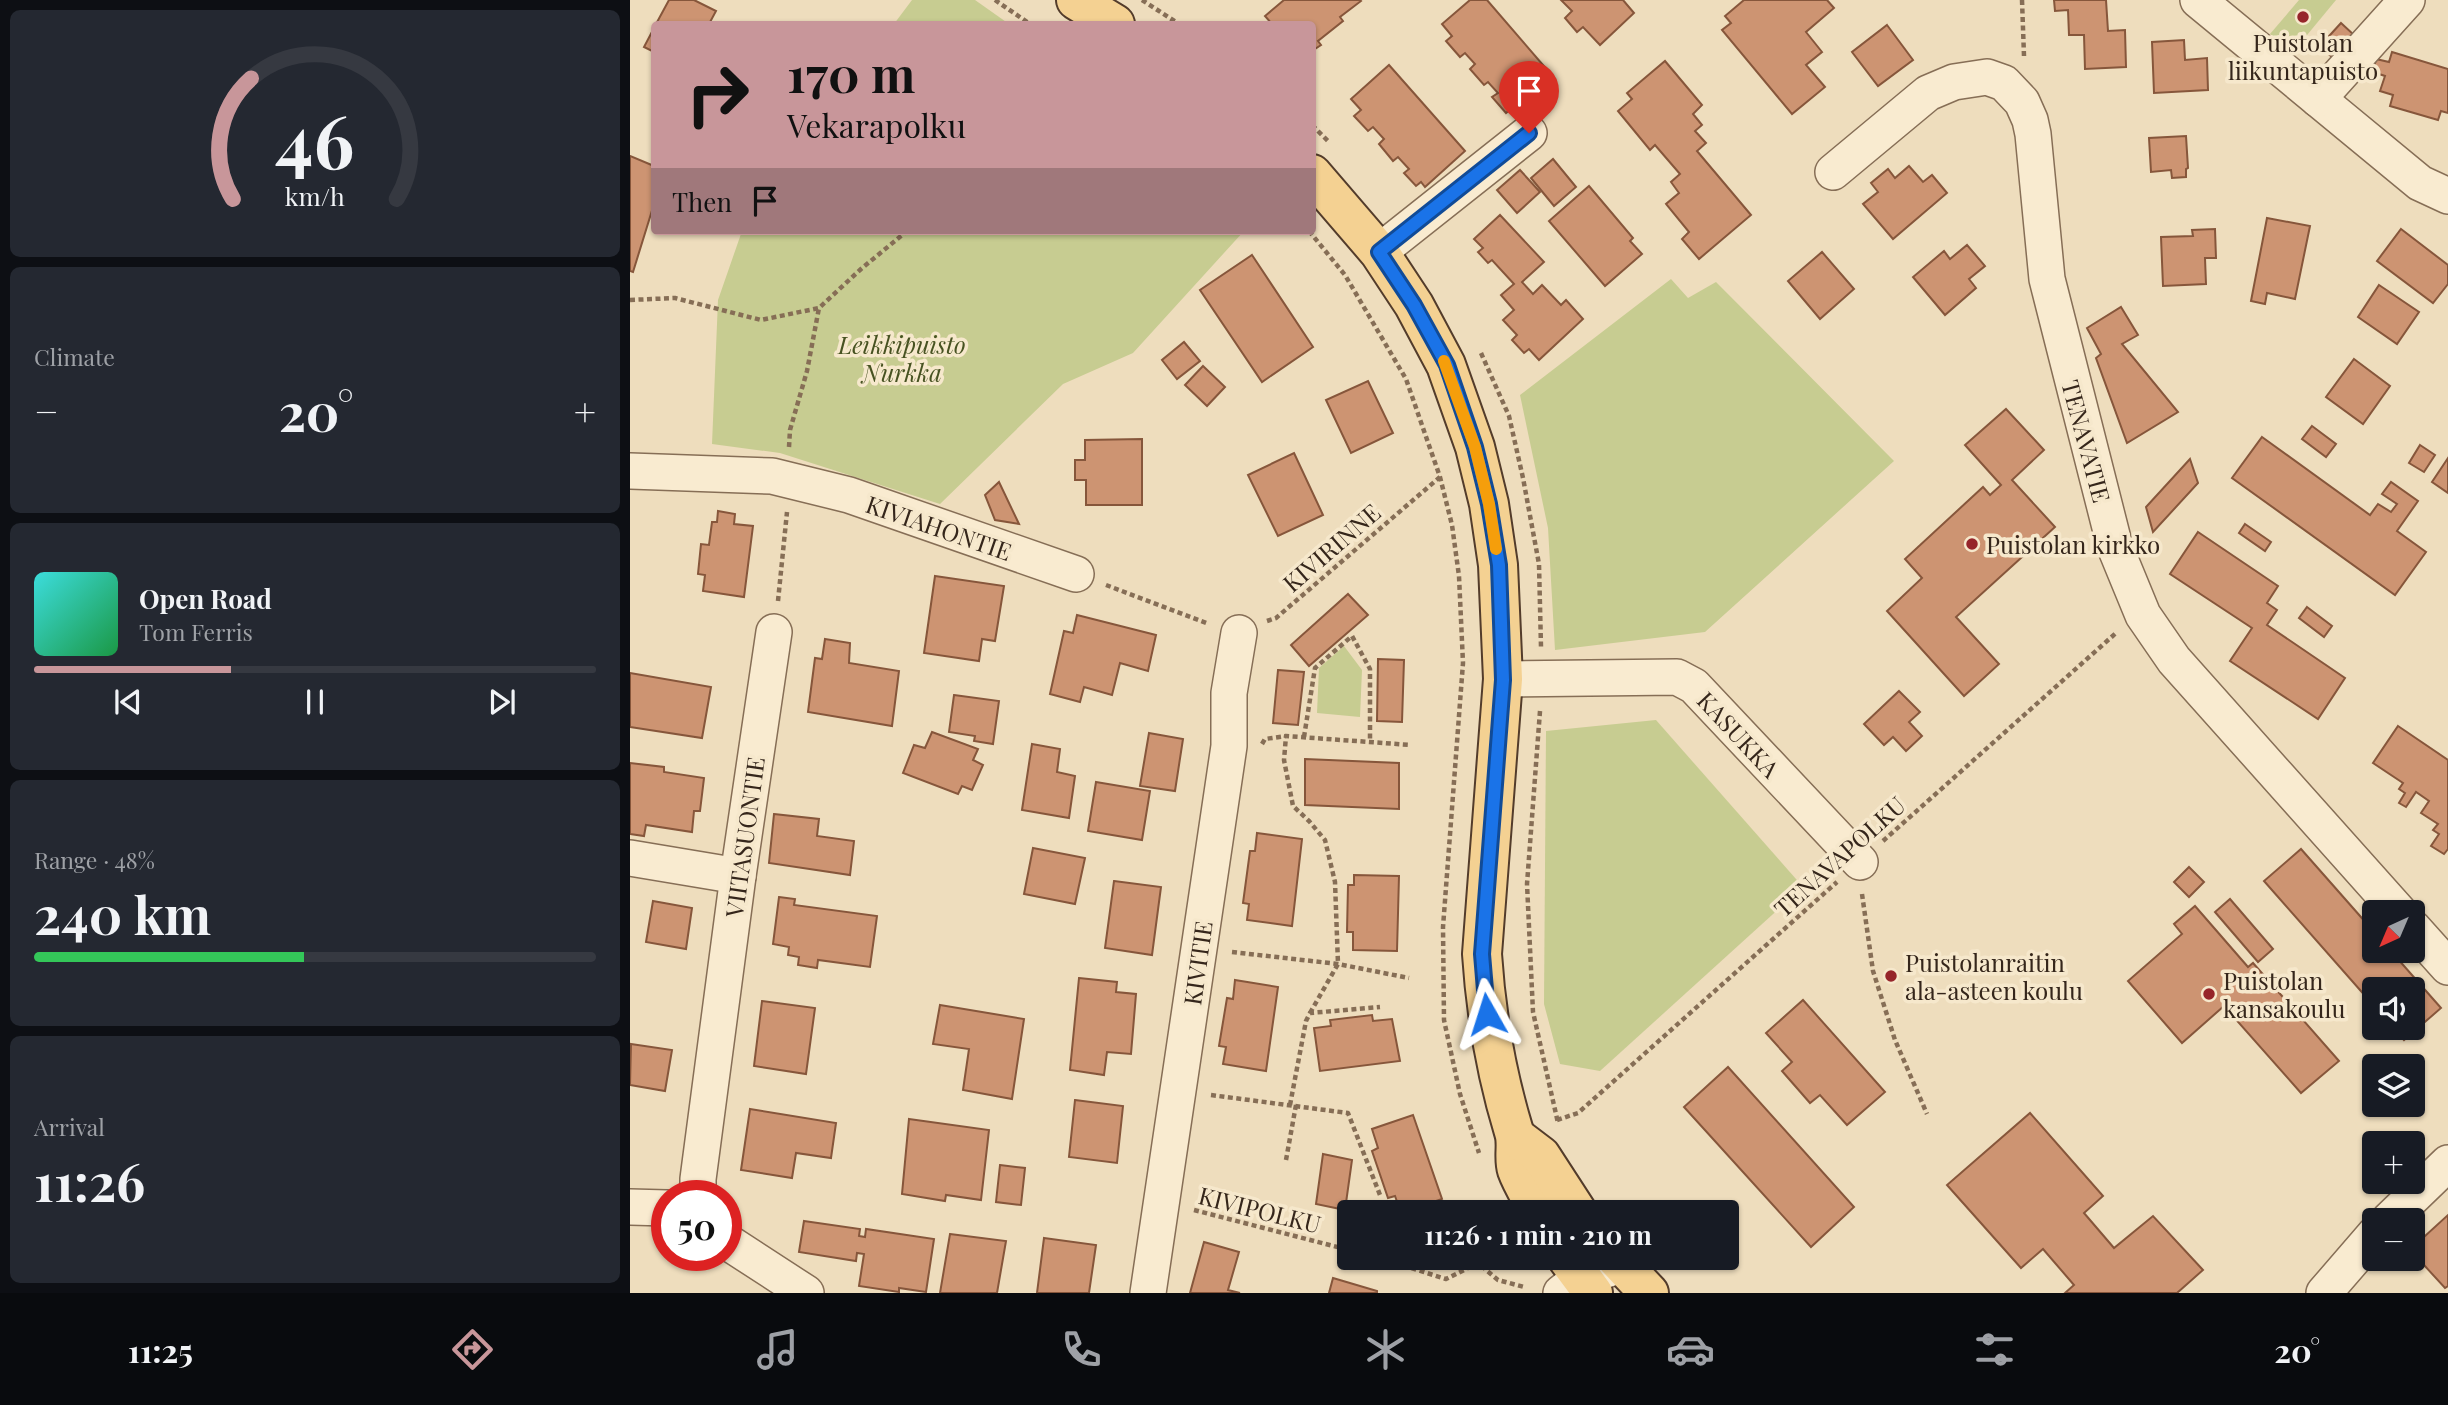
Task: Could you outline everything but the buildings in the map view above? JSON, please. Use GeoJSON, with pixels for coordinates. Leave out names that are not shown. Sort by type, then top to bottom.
{"type":"FeatureCollection","features":[{"type":"Feature","properties":{"kind":"main road"},"geometry":{"type":"LineString","coordinates":[[1076,0],[1110,21]]}},
{"type":"Feature","properties":{"kind":"main road"},"geometry":{"type":"LineString","coordinates":[[1316,179],[1379,252],[1414,305],[1447,365],[1475,447],[1489,504],[1499,565],[1503,680],[1482,954],[1493,1054],[1516,1137],[1516,1168],[1532,1200]]}},
{"type":"Feature","properties":{"kind":"main road"},"geometry":{"type":"LineString","coordinates":[[1516,1137],[1541,1156],[1570,1200]]}},
{"type":"Feature","properties":{"kind":"main road"},"geometry":{"type":"LineString","coordinates":[[1593,1277],[1649,1293]]}},
{"type":"Feature","properties":{"kind":"street"},"geometry":{"type":"LineString","coordinates":[[2198,0],[2420,183],[2448,195]]}},
{"type":"Feature","properties":{"kind":"street"},"geometry":{"type":"LineString","coordinates":[[2318,99],[2407,0]]}},
{"type":"Feature","properties":{"kind":"street"},"geometry":{"type":"LineString","coordinates":[[1833,172],[1928,93],[1954,82],[1987,77],[2004,83]]}},
{"type":"Feature","properties":{"kind":"street","name":"TENAVATIE"},"geometry":{"type":"LineString","coordinates":[[2004,83],[2022,102],[2030,120],[2047,279],[2059,334],[2115,547],[2143,615],[2174,660],[2388,900]]}},
{"type":"Feature","properties":{"kind":"street"},"geometry":{"type":"LineString","coordinates":[[1379,252],[1529,133]]}},
{"type":"Feature","properties":{"kind":"street","name":"KIVIAHONTIE"},"geometry":{"type":"LineString","coordinates":[[630,471],[772,476],[789,479],[849,495],[1076,574]]}},
{"type":"Feature","properties":{"kind":"street","name":"VIITASUONTIE"},"geometry":{"type":"LineString","coordinates":[[698,1180],[738,876],[774,632]]}},
{"type":"Feature","properties":{"kind":"street","name":"KIVITIE"},"geometry":{"type":"LineString","coordinates":[[1148,1293],[1229,747],[1229,692],[1239,633]]}},
{"type":"Feature","properties":{"kind":"street","name":"KASUKKA"},"geometry":{"type":"LineString","coordinates":[[1503,680],[1677,677],[1694,686],[1860,862]]}},
{"type":"Feature","properties":{"kind":"street"},"geometry":{"type":"LineString","coordinates":[[630,858],[738,876]]}},
{"type":"Feature","properties":{"kind":"street"},"geometry":{"type":"LineString","coordinates":[[2426,942],[2448,967]]}},
{"type":"Feature","properties":{"kind":"street"},"geometry":{"type":"LineString","coordinates":[[2401,1208],[2448,1163]]}},
{"type":"Feature","properties":{"kind":"street"},"geometry":{"type":"LineString","coordinates":[[630,1207],[651,1208]]}},
{"type":"Feature","properties":{"kind":"street"},"geometry":{"type":"LineString","coordinates":[[2323,1293],[2362,1249]]}},
{"type":"Feature","properties":{"kind":"street"},"geometry":{"type":"LineString","coordinates":[[742,1251],[806,1293]]}},
{"type":"Feature","properties":{"kind":"path"},"geometry":{"type":"LineString","coordinates":[[995,0],[1026,21]]}},
{"type":"Feature","properties":{"kind":"path"},"geometry":{"type":"LineString","coordinates":[[1142,0],[1174,21]]}},
{"type":"Feature","properties":{"kind":"path"},"geometry":{"type":"LineString","coordinates":[[2004,83],[2024,65],[2022,0]]}},
{"type":"Feature","properties":{"kind":"path"},"geometry":{"type":"LineString","coordinates":[[630,300],[675,298],[761,320],[818,308],[902,235]]}},
{"type":"Feature","properties":{"kind":"path"},"geometry":{"type":"LineString","coordinates":[[1312,235],[1345,275],[1406,379],[1440,477],[1452,525],[1459,576],[1464,663],[1443,927],[1444,1020],[1460,1094],[1483,1164]]}},
{"type":"Feature","properties":{"kind":"path"},"geometry":{"type":"LineString","coordinates":[[774,632],[784,559],[790,430],[807,371],[818,308]]}},
{"type":"Feature","properties":{"kind":"path","name":"KIVIRINNE"},"geometry":{"type":"LineString","coordinates":[[1239,633],[1276,618],[1440,477]]}},
{"type":"Feature","properties":{"kind":"path"},"geometry":{"type":"LineString","coordinates":[[1076,574],[1239,633]]}},
{"type":"Feature","properties":{"kind":"path","name":"TENAVAPOLKU"},"geometry":{"type":"LineString","coordinates":[[1557,1120],[1578,1113],[2110,636],[2143,615]]}},
{"type":"Feature","properties":{"kind":"path"},"geometry":{"type":"LineString","coordinates":[[1304,737],[1315,668],[1352,636],[1370,669],[1370,742]]}},
{"type":"Feature","properties":{"kind":"path"},"geometry":{"type":"LineString","coordinates":[[1290,1105],[1307,1021],[1338,964],[1335,882],[1325,840],[1293,806],[1284,760],[1286,736],[1411,746]]}},
{"type":"Feature","properties":{"kind":"path"},"geometry":{"type":"LineString","coordinates":[[1860,862],[1873,971],[1895,1040],[1927,1114]]}},
{"type":"Feature","properties":{"kind":"path"},"geometry":{"type":"LineString","coordinates":[[1224,951],[1338,964],[1409,978]]}},
{"type":"Feature","properties":{"kind":"path"},"geometry":{"type":"LineString","coordinates":[[1310,1013],[1380,1007]]}},
{"type":"Feature","properties":{"kind":"path"},"geometry":{"type":"LineString","coordinates":[[1178,1090],[1348,1112],[1380,1195]]}},
{"type":"Feature","properties":{"kind":"path"},"geometry":{"type":"LineString","coordinates":[[1286,1160],[1296,1105]]}},
{"type":"Feature","properties":{"kind":"path","name":"KIVIPOLKU"},"geometry":{"type":"LineString","coordinates":[[1162,1202],[1337,1247]]}},
{"type":"Feature","properties":{"kind":"path"},"geometry":{"type":"LineString","coordinates":[[1417,1270],[1446,1279],[1464,1270]]}},
{"type":"Feature","properties":{"kind":"path"},"geometry":{"type":"LineString","coordinates":[[1486,1270],[1498,1280],[1524,1287]]}},
{"type":"Feature","properties":{"kind":"green space"},"geometry":{"type":"Polygon","coordinates":[[[912,0],[975,0],[1005,21],[896,21],[912,0]]]}},
{"type":"Feature","properties":{"kind":"green space","name":"Puistolan liikuntapuisto"},"geometry":{"type":"Polygon","coordinates":[[[2299,0],[2336,0],[2293,52],[2270,34],[2299,0]]]}},
{"type":"Feature","properties":{"kind":"green space","name":"Leikkipuisto Nurkka"},"geometry":{"type":"Polygon","coordinates":[[[741,235],[1240,235],[1133,353],[1063,384],[940,504],[780,453],[712,444],[718,300],[741,235]]]}},
{"type":"Feature","properties":{"kind":"green space"},"geometry":{"type":"Polygon","coordinates":[[[1671,279],[1688,298],[1716,282],[1894,461],[1705,632],[1555,650],[1548,528],[1520,395],[1671,279]]]}},
{"type":"Feature","properties":{"kind":"green space"},"geometry":{"type":"Polygon","coordinates":[[[1344,646],[1362,670],[1360,717],[1317,713],[1319,668],[1344,646]]]}},
{"type":"Feature","properties":{"kind":"green space"},"geometry":{"type":"Polygon","coordinates":[[[1656,720],[1803,887],[1600,1071],[1560,1064],[1544,1004],[1546,731],[1656,720]]]}},
{"type":"Feature","properties":{"kind":"slow traffic"},"geometry":{"type":"LineString","coordinates":[[1444,361],[1475,447],[1489,504],[1496,549]]}},
{"type":"Feature","properties":{"kind":"place","name":"Puistolan liikuntapuisto"},"geometry":{"type":"Point","coordinates":[2303,17]}},
{"type":"Feature","properties":{"kind":"place","name":"Puistolan kirkko"},"geometry":{"type":"Point","coordinates":[1972,544]}},
{"type":"Feature","properties":{"kind":"place","name":"Puistolanraitin ala-asteen koulu"},"geometry":{"type":"Point","coordinates":[1891,976]}},
{"type":"Feature","properties":{"kind":"place","name":"Puistolan kansakoulu"},"geometry":{"type":"Point","coordinates":[2209,994]}},
{"type":"Feature","properties":{"kind":"route"},"geometry":{"type":"LineString","coordinates":[[1487,1014],[1482,954],[1503,680],[1499,565],[1489,504],[1475,447],[1447,365],[1414,305],[1379,252],[1529,133]]}}]}
